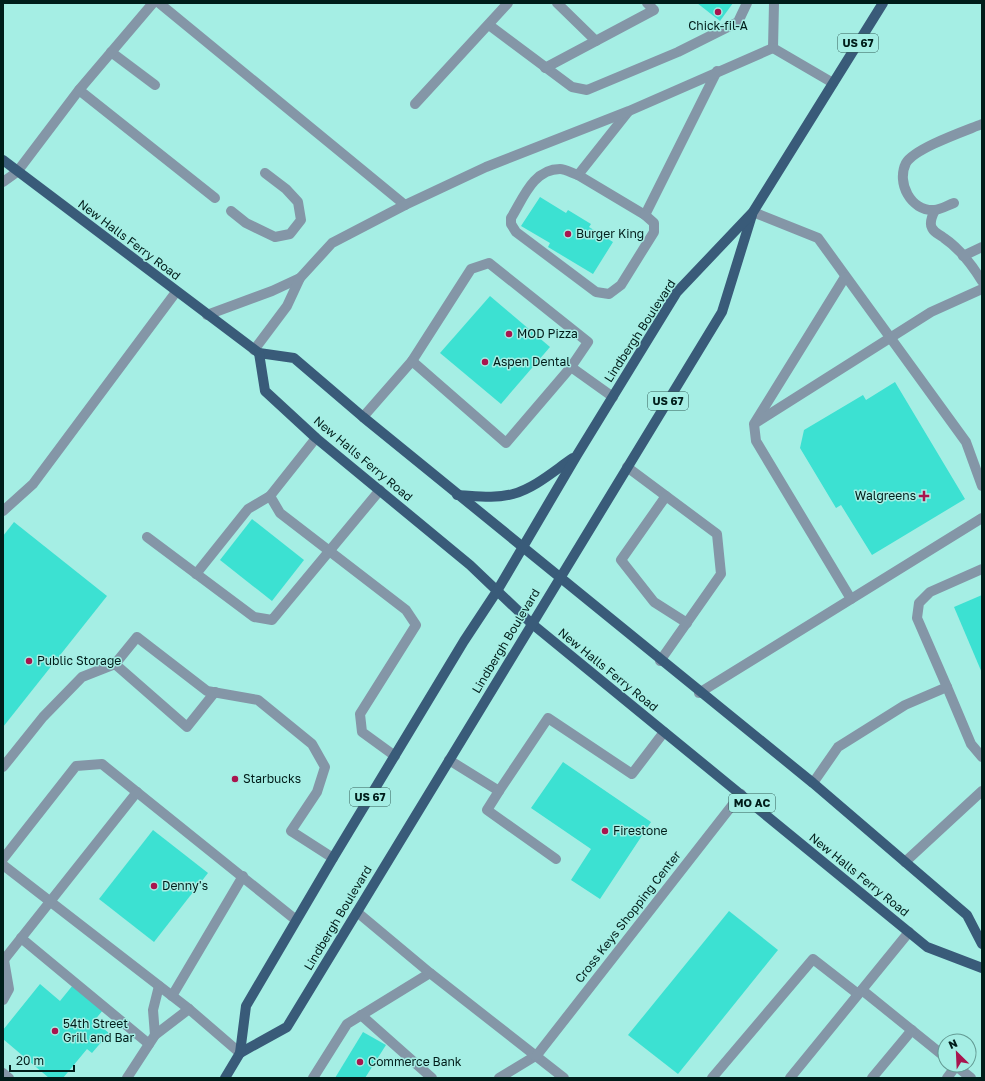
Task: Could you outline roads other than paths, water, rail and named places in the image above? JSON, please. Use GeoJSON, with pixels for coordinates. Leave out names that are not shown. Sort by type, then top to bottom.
{"type":"FeatureCollection","features":[{"type":"Feature","properties":{"kind":"main road","name":"Lindbergh Boulevard"},"geometry":{"type":"LineString","coordinates":[[577,455],[677,292],[753,212],[883,3]]}},
{"type":"Feature","properties":{"kind":"main road","name":"New Halls Ferry Road"},"geometry":{"type":"LineString","coordinates":[[3,160],[207,316],[256,351],[294,358],[362,417],[559,579],[699,693],[813,783],[967,915],[982,944]]}},
{"type":"Feature","properties":{"kind":"main road","name":"Lindbergh Boulevard"},"geometry":{"type":"LineString","coordinates":[[240,1053],[287,1027],[531,623],[722,312],[753,212]]}},
{"type":"Feature","properties":{"kind":"main road","name":"New Halls Ferry Road"},"geometry":{"type":"LineString","coordinates":[[256,351],[265,391],[316,438],[470,565],[531,623],[927,947],[982,968]]}},
{"type":"Feature","properties":{"kind":"main road"},"geometry":{"type":"LineString","coordinates":[[458,495],[489,497],[513,494],[539,481],[577,455]]}},
{"type":"Feature","properties":{"kind":"main road","name":"US 67"},"geometry":{"type":"LineString","coordinates":[[225,1078],[240,1053],[246,1006],[464,641],[498,592],[577,455]]}},
{"type":"Feature","properties":{"kind":"street"},"geometry":{"type":"LineString","coordinates":[[3,182],[17,172],[79,90],[153,3]]}},
{"type":"Feature","properties":{"kind":"street"},"geometry":{"type":"LineString","coordinates":[[159,3],[405,205]]}},
{"type":"Feature","properties":{"kind":"street"},"geometry":{"type":"LineString","coordinates":[[414,104],[508,3]]}},
{"type":"Feature","properties":{"kind":"street"},"geometry":{"type":"LineString","coordinates":[[556,3],[596,41]]}},
{"type":"Feature","properties":{"kind":"street"},"geometry":{"type":"LineString","coordinates":[[545,68],[654,10],[646,3]]}},
{"type":"Feature","properties":{"kind":"street"},"geometry":{"type":"LineString","coordinates":[[489,25],[572,87],[587,90],[678,52],[738,22],[746,3]]}},
{"type":"Feature","properties":{"kind":"street"},"geometry":{"type":"LineString","coordinates":[[773,48],[774,3]]}},
{"type":"Feature","properties":{"kind":"street"},"geometry":{"type":"LineString","coordinates":[[256,351],[287,306],[300,278],[332,243],[405,205],[486,167],[629,111],[717,71],[773,48]]}},
{"type":"Feature","properties":{"kind":"street"},"geometry":{"type":"LineString","coordinates":[[773,48],[833,83]]}},
{"type":"Feature","properties":{"kind":"street"},"geometry":{"type":"LineString","coordinates":[[112,52],[155,86]]}},
{"type":"Feature","properties":{"kind":"street"},"geometry":{"type":"LineString","coordinates":[[645,215],[717,71]]}},
{"type":"Feature","properties":{"kind":"street"},"geometry":{"type":"LineString","coordinates":[[79,90],[215,198]]}},
{"type":"Feature","properties":{"kind":"street"},"geometry":{"type":"LineString","coordinates":[[578,175],[629,111]]}},
{"type":"Feature","properties":{"kind":"street"},"geometry":{"type":"LineString","coordinates":[[954,203],[935,210],[922,208],[912,201],[905,189],[902,176],[907,163],[917,152],[982,124]]}},
{"type":"Feature","properties":{"kind":"street"},"geometry":{"type":"LineString","coordinates":[[561,168],[578,175],[645,215],[654,222],[654,232],[621,285],[609,294],[596,292],[516,232],[511,218],[534,180],[547,171],[561,168]]}},
{"type":"Feature","properties":{"kind":"street"},"geometry":{"type":"LineString","coordinates":[[231,211],[246,223],[275,237],[290,234],[301,220],[298,202],[286,189],[265,173]]}},
{"type":"Feature","properties":{"kind":"street"},"geometry":{"type":"LineString","coordinates":[[935,210],[931,219],[931,227],[972,265],[982,281]]}},
{"type":"Feature","properties":{"kind":"street"},"geometry":{"type":"LineString","coordinates":[[753,212],[818,238],[889,338],[966,442],[982,486]]}},
{"type":"Feature","properties":{"kind":"street"},"geometry":{"type":"LineString","coordinates":[[963,256],[982,247]]}},
{"type":"Feature","properties":{"kind":"street"},"geometry":{"type":"LineString","coordinates":[[362,417],[412,361],[471,269],[488,263],[588,342],[571,367],[506,443],[412,361]]}},
{"type":"Feature","properties":{"kind":"street"},"geometry":{"type":"LineString","coordinates":[[845,277],[754,424],[756,441],[851,599]]}},
{"type":"Feature","properties":{"kind":"street"},"geometry":{"type":"LineString","coordinates":[[207,316],[272,291],[300,278]]}},
{"type":"Feature","properties":{"kind":"street"},"geometry":{"type":"LineString","coordinates":[[754,424],[932,312],[982,289]]}},
{"type":"Feature","properties":{"kind":"street"},"geometry":{"type":"LineString","coordinates":[[3,511],[33,484],[176,292]]}},
{"type":"Feature","properties":{"kind":"street"},"geometry":{"type":"LineString","coordinates":[[571,367],[613,397]]}},
{"type":"Feature","properties":{"kind":"street"},"geometry":{"type":"LineString","coordinates":[[196,574],[248,509],[270,496],[316,438]]}},
{"type":"Feature","properties":{"kind":"street"},"geometry":{"type":"LineString","coordinates":[[627,467],[717,534],[721,574],[660,661]]}},
{"type":"Feature","properties":{"kind":"street"},"geometry":{"type":"LineString","coordinates":[[147,537],[254,617],[272,620],[380,490]]}},
{"type":"Feature","properties":{"kind":"street"},"geometry":{"type":"LineString","coordinates":[[270,496],[280,513],[406,610],[416,626],[360,714],[362,732],[395,756]]}},
{"type":"Feature","properties":{"kind":"street"},"geometry":{"type":"LineString","coordinates":[[666,496],[621,560],[654,602],[687,623]]}},
{"type":"Feature","properties":{"kind":"street"},"geometry":{"type":"LineString","coordinates":[[699,693],[982,518]]}},
{"type":"Feature","properties":{"kind":"street"},"geometry":{"type":"LineString","coordinates":[[982,568],[930,592],[919,603],[917,618],[971,744],[982,757]]}},
{"type":"Feature","properties":{"kind":"street"},"geometry":{"type":"LineString","coordinates":[[3,767],[44,717],[82,677],[115,664],[137,637],[207,690],[258,700],[312,744],[325,767],[317,792],[291,831],[333,858]]}},
{"type":"Feature","properties":{"kind":"street"},"geometry":{"type":"LineString","coordinates":[[115,664],[187,727],[215,692]]}},
{"type":"Feature","properties":{"kind":"street"},"geometry":{"type":"LineString","coordinates":[[813,783],[838,748],[904,705],[946,687]]}},
{"type":"Feature","properties":{"kind":"street"},"geometry":{"type":"LineString","coordinates":[[556,858],[486,810],[548,718],[632,774],[664,732]]}},
{"type":"Feature","properties":{"kind":"street"},"geometry":{"type":"LineString","coordinates":[[449,760],[499,791]]}},
{"type":"Feature","properties":{"kind":"street"},"geometry":{"type":"LineString","coordinates":[[3,859],[76,766],[102,764],[296,920]]}},
{"type":"Feature","properties":{"kind":"street"},"geometry":{"type":"LineString","coordinates":[[905,862],[982,791]]}},
{"type":"Feature","properties":{"kind":"street"},"geometry":{"type":"LineString","coordinates":[[3,1000],[9,989],[3,961],[137,792]]}},
{"type":"Feature","properties":{"kind":"street","name":"Cross Keys Shopping Center"},"geometry":{"type":"LineString","coordinates":[[537,1055],[740,794]]}},
{"type":"Feature","properties":{"kind":"street"},"geometry":{"type":"LineString","coordinates":[[3,865],[189,1009],[240,1053]]}},
{"type":"Feature","properties":{"kind":"street"},"geometry":{"type":"LineString","coordinates":[[172,996],[243,876]]}},
{"type":"Feature","properties":{"kind":"street"},"geometry":{"type":"LineString","coordinates":[[357,912],[430,973],[537,1055],[564,1078]]}},
{"type":"Feature","properties":{"kind":"street"},"geometry":{"type":"LineString","coordinates":[[790,1078],[909,932]]}},
{"type":"Feature","properties":{"kind":"street"},"geometry":{"type":"LineString","coordinates":[[21,938],[149,1044]]}},
{"type":"Feature","properties":{"kind":"street"},"geometry":{"type":"LineString","coordinates":[[712,1078],[813,959],[912,1030],[937,1050]]}},
{"type":"Feature","properties":{"kind":"street"},"geometry":{"type":"LineString","coordinates":[[313,1078],[347,1024],[430,973]]}},
{"type":"Feature","properties":{"kind":"street"},"geometry":{"type":"LineString","coordinates":[[155,1035],[153,1010],[158,986]]}},
{"type":"Feature","properties":{"kind":"street"},"geometry":{"type":"LineString","coordinates":[[126,1078],[155,1035],[189,1009]]}},
{"type":"Feature","properties":{"kind":"street"},"geometry":{"type":"LineString","coordinates":[[361,1016],[432,1078]]}},
{"type":"Feature","properties":{"kind":"street"},"geometry":{"type":"LineString","coordinates":[[872,1078],[912,1030]]}},
{"type":"Feature","properties":{"kind":"street"},"geometry":{"type":"LineString","coordinates":[[499,1078],[537,1055]]}},
{"type":"Feature","properties":{"kind":"street"},"geometry":{"type":"LineString","coordinates":[[3,1073],[9,1078]]}},
{"type":"Feature","properties":{"kind":"place","name":"Chick-fil-A"},"geometry":{"type":"Point","coordinates":[718,12]}},
{"type":"Feature","properties":{"kind":"place","name":"Burger King"},"geometry":{"type":"Point","coordinates":[568,234]}},
{"type":"Feature","properties":{"kind":"place","name":"MOD Pizza"},"geometry":{"type":"Point","coordinates":[509,334]}},
{"type":"Feature","properties":{"kind":"place","name":"Aspen Dental"},"geometry":{"type":"Point","coordinates":[485,362]}},
{"type":"Feature","properties":{"kind":"place","name":"Walgreens"},"geometry":{"type":"Point","coordinates":[924,496]}},
{"type":"Feature","properties":{"kind":"place","name":"Public Storage"},"geometry":{"type":"Point","coordinates":[29,661]}},
{"type":"Feature","properties":{"kind":"place","name":"Starbucks"},"geometry":{"type":"Point","coordinates":[235,779]}},
{"type":"Feature","properties":{"kind":"place","name":"Firestone"},"geometry":{"type":"Point","coordinates":[605,831]}},
{"type":"Feature","properties":{"kind":"place","name":"Denny's"},"geometry":{"type":"Point","coordinates":[154,886]}},
{"type":"Feature","properties":{"kind":"place","name":"54th Street Grill and Bar"},"geometry":{"type":"Point","coordinates":[55,1031]}},
{"type":"Feature","properties":{"kind":"place","name":"Commerce Bank"},"geometry":{"type":"Point","coordinates":[360,1062]}}]}
